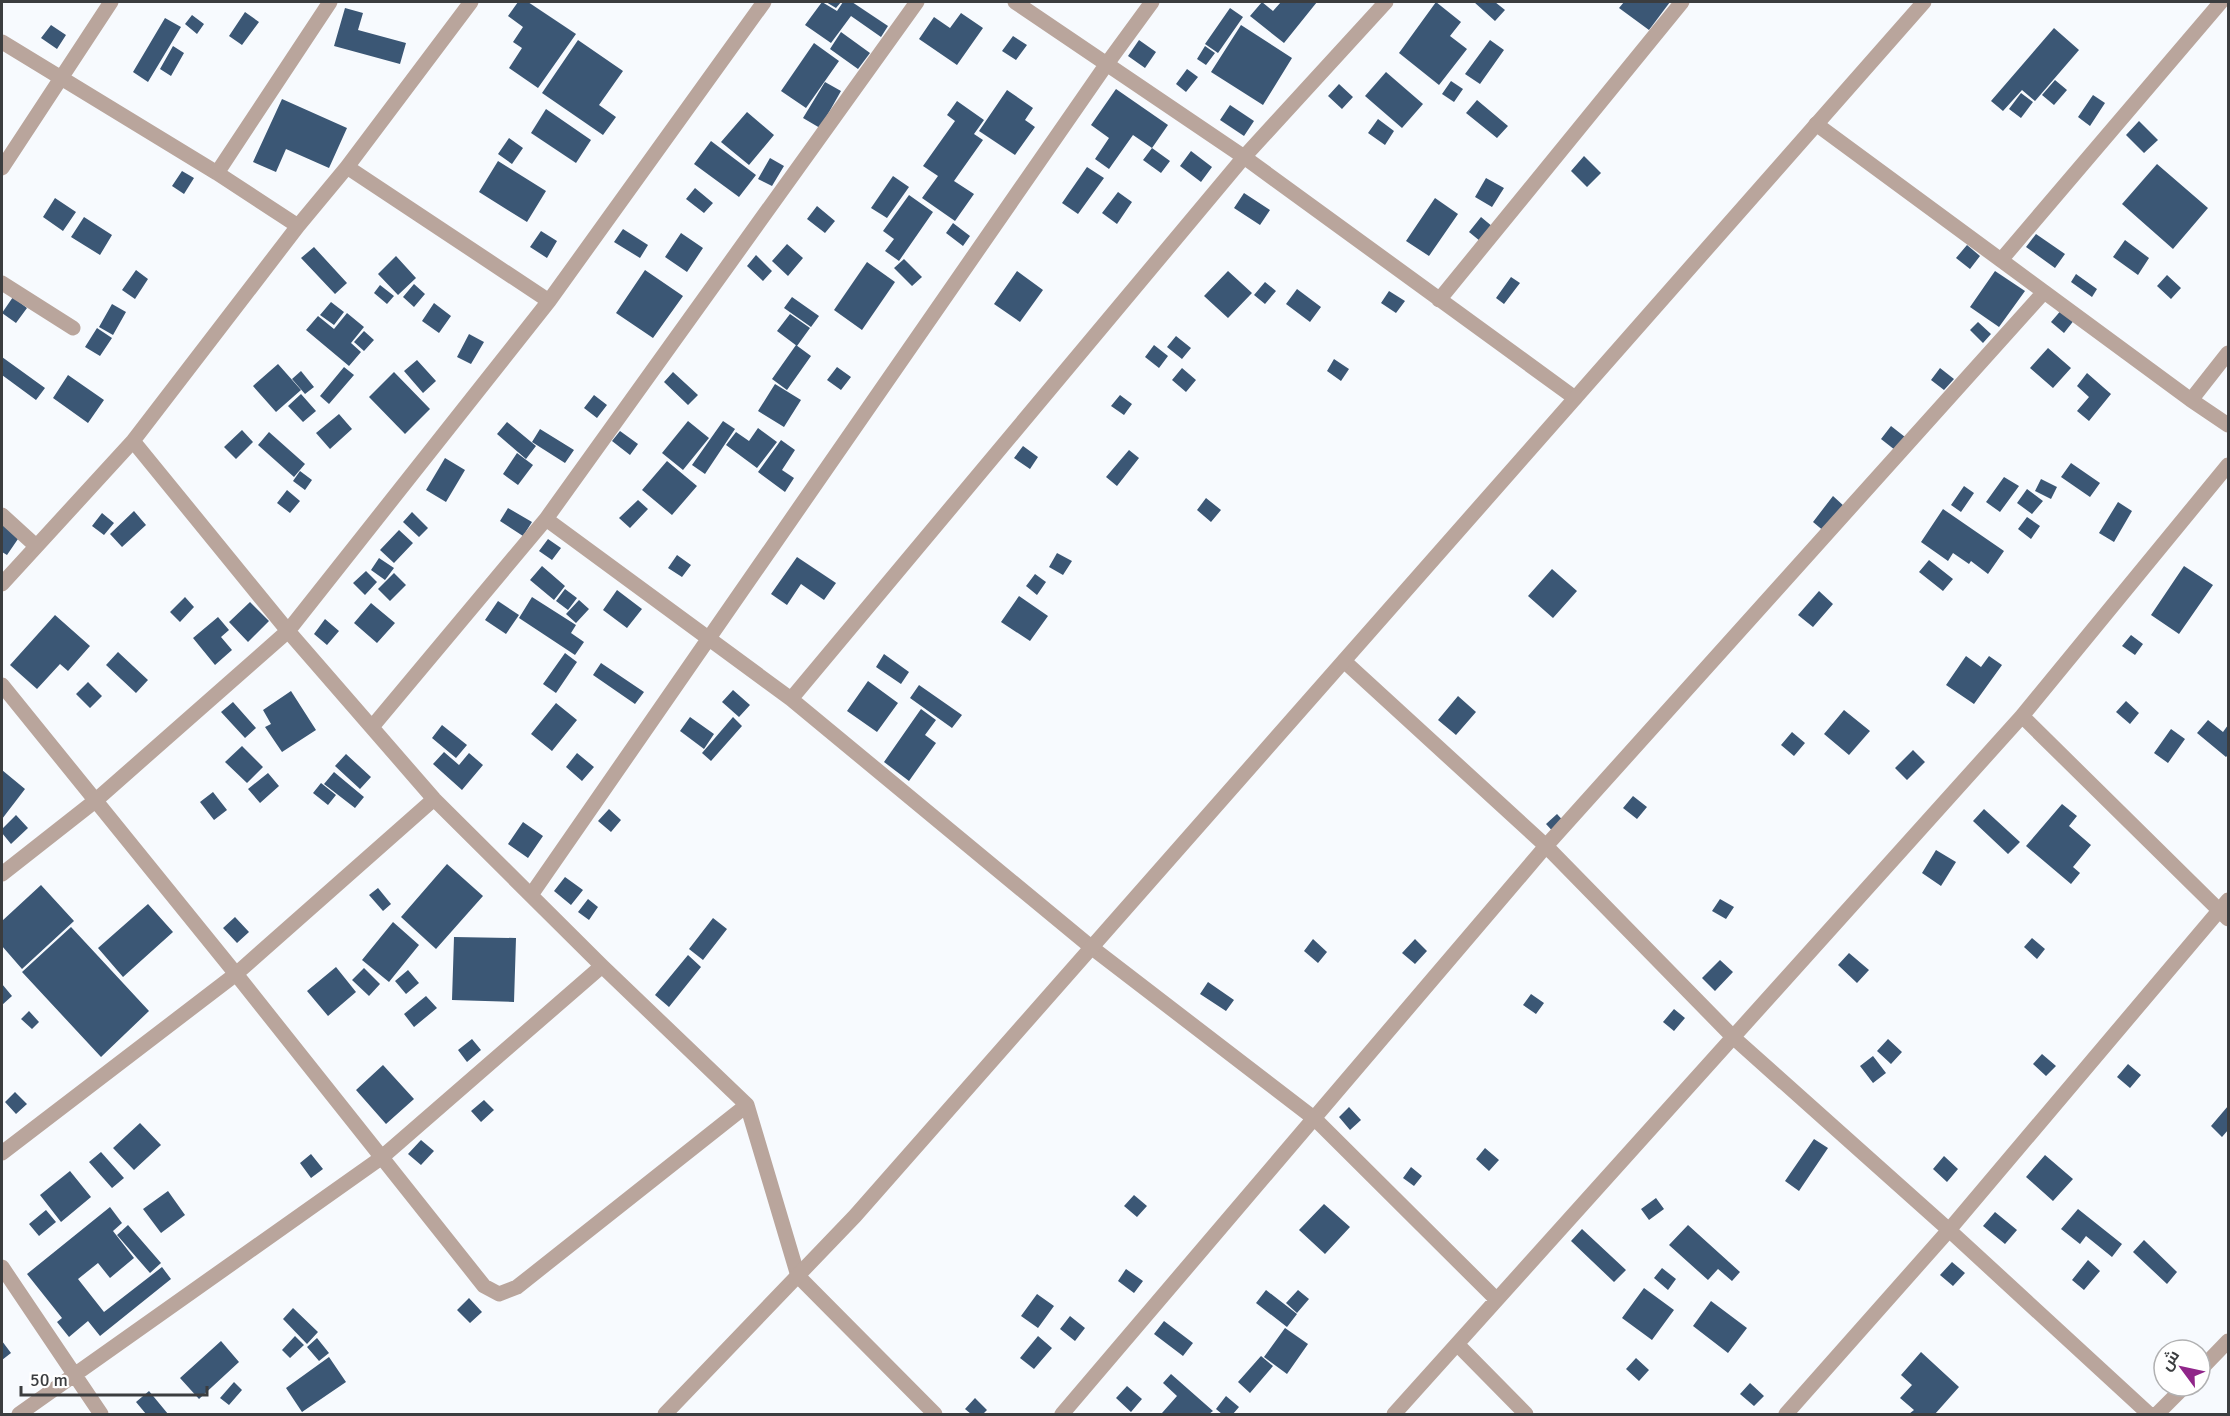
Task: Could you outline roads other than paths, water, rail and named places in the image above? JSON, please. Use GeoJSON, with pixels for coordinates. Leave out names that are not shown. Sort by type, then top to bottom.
{"type":"FeatureCollection","features":[{"type":"Feature","properties":{"kind":"street"},"geometry":{"type":"LineString","coordinates":[[2,168],[111,2]]}},
{"type":"Feature","properties":{"kind":"street"},"geometry":{"type":"LineString","coordinates":[[217,173],[330,2]]}},
{"type":"Feature","properties":{"kind":"street"},"geometry":{"type":"LineString","coordinates":[[2,584],[133,441],[471,2]]}},
{"type":"Feature","properties":{"kind":"street"},"geometry":{"type":"LineString","coordinates":[[2,874],[95,801],[288,631],[549,302],[764,2]]}},
{"type":"Feature","properties":{"kind":"street"},"geometry":{"type":"LineString","coordinates":[[372,728],[546,519],[917,2]]}},
{"type":"Feature","properties":{"kind":"street"},"geometry":{"type":"LineString","coordinates":[[1015,2],[1244,157],[1575,398]]}},
{"type":"Feature","properties":{"kind":"street"},"geometry":{"type":"LineString","coordinates":[[531,895],[1152,2]]}},
{"type":"Feature","properties":{"kind":"street"},"geometry":{"type":"LineString","coordinates":[[791,699],[1244,157],[1386,2]]}},
{"type":"Feature","properties":{"kind":"street"},"geometry":{"type":"LineString","coordinates":[[1439,300],[1682,2]]}},
{"type":"Feature","properties":{"kind":"street"},"geometry":{"type":"LineString","coordinates":[[665,1414],[855,1216],[1924,2]]}},
{"type":"Feature","properties":{"kind":"street"},"geometry":{"type":"LineString","coordinates":[[2001,260],[2221,2]]}},
{"type":"Feature","properties":{"kind":"street"},"geometry":{"type":"LineString","coordinates":[[2,42],[298,225]]}},
{"type":"Feature","properties":{"kind":"street"},"geometry":{"type":"LineString","coordinates":[[1816,124],[2191,400],[2229,425]]}},
{"type":"Feature","properties":{"kind":"street"},"geometry":{"type":"LineString","coordinates":[[347,166],[549,302]]}},
{"type":"Feature","properties":{"kind":"street"},"geometry":{"type":"LineString","coordinates":[[2,283],[73,328]]}},
{"type":"Feature","properties":{"kind":"street"},"geometry":{"type":"LineString","coordinates":[[1062,1414],[1546,846],[2044,292]]}},
{"type":"Feature","properties":{"kind":"street"},"geometry":{"type":"LineString","coordinates":[[2191,400],[2229,353]]}},
{"type":"Feature","properties":{"kind":"street"},"geometry":{"type":"LineString","coordinates":[[133,441],[288,631],[434,799],[602,966],[747,1105],[798,1276],[935,1414]]}},
{"type":"Feature","properties":{"kind":"street"},"geometry":{"type":"LineString","coordinates":[[1394,1414],[2022,716],[2229,465]]}},
{"type":"Feature","properties":{"kind":"street"},"geometry":{"type":"LineString","coordinates":[[2,515],[36,546]]}},
{"type":"Feature","properties":{"kind":"street"},"geometry":{"type":"LineString","coordinates":[[546,519],[791,699],[1091,947],[1315,1119],[1496,1299]]}},
{"type":"Feature","properties":{"kind":"street"},"geometry":{"type":"LineString","coordinates":[[1344,661],[1546,846],[1734,1038],[2150,1414]]}},
{"type":"Feature","properties":{"kind":"street"},"geometry":{"type":"LineString","coordinates":[[2,686],[236,974],[484,1286],[499,1294],[517,1287],[747,1105]]}},
{"type":"Feature","properties":{"kind":"street"},"geometry":{"type":"LineString","coordinates":[[1786,1414],[1949,1230],[2225,910],[2022,716]]}},
{"type":"Feature","properties":{"kind":"street"},"geometry":{"type":"LineString","coordinates":[[2,1153],[236,974],[434,799]]}},
{"type":"Feature","properties":{"kind":"street"},"geometry":{"type":"LineString","coordinates":[[19,1414],[381,1158],[602,966]]}},
{"type":"Feature","properties":{"kind":"street"},"geometry":{"type":"LineString","coordinates":[[2,1267],[101,1414]]}},
{"type":"Feature","properties":{"kind":"street"},"geometry":{"type":"LineString","coordinates":[[2212,1358],[2229,1341]]}},
{"type":"Feature","properties":{"kind":"street"},"geometry":{"type":"LineString","coordinates":[[1457,1344],[1526,1414]]}},
{"type":"Feature","properties":{"kind":"street"},"geometry":{"type":"LineString","coordinates":[[2157,1414],[2173,1398]]}}]}
